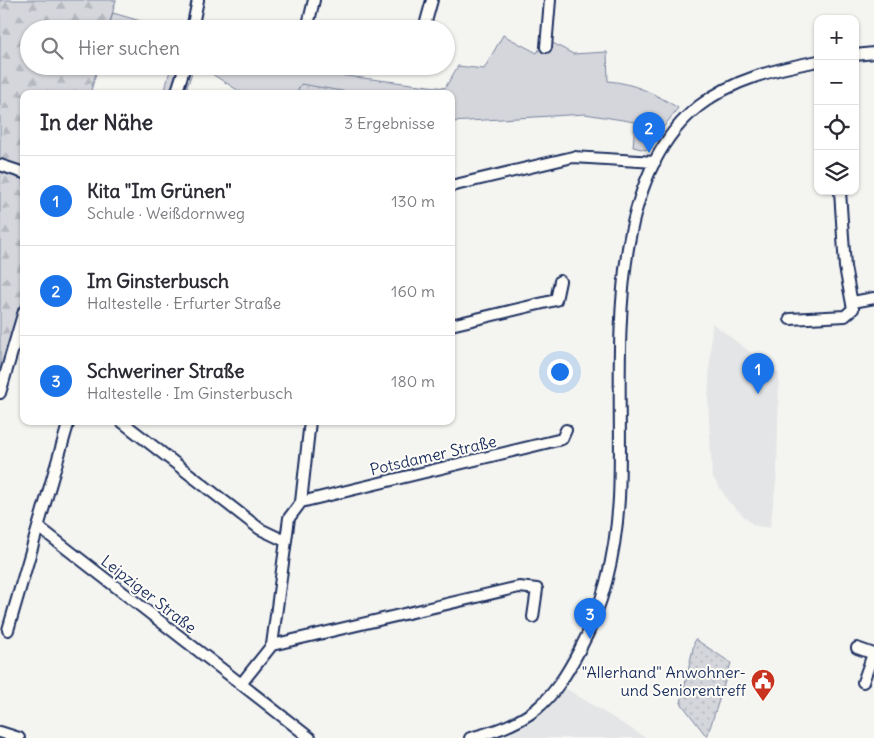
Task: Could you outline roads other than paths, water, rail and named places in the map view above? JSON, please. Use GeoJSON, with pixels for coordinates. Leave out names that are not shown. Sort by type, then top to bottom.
{"type":"FeatureCollection","features":[{"type":"Feature","properties":{"kind":"street"},"geometry":{"type":"LineString","coordinates":[[194,20],[198,0]]}},
{"type":"Feature","properties":{"kind":"street"},"geometry":{"type":"LineString","coordinates":[[309,20],[314,0]]}},
{"type":"Feature","properties":{"kind":"street"},"geometry":{"type":"LineString","coordinates":[[426,20],[432,0]]}},
{"type":"Feature","properties":{"kind":"street"},"geometry":{"type":"LineString","coordinates":[[546,47],[550,0]]}},
{"type":"Feature","properties":{"kind":"street"},"geometry":{"type":"LineString","coordinates":[[859,55],[874,53]]}},
{"type":"Feature","properties":{"kind":"street"},"geometry":{"type":"LineString","coordinates":[[470,738],[512,726],[544,702],[573,663],[600,602],[611,558],[618,513],[620,330],[625,280],[635,214],[655,162],[673,135],[692,112],[718,93],[743,81],[814,62]]}},
{"type":"Feature","properties":{"kind":"street"},"geometry":{"type":"LineString","coordinates":[[177,90],[182,75]]}},
{"type":"Feature","properties":{"kind":"street"},"geometry":{"type":"LineString","coordinates":[[455,185],[573,157],[655,162]]}},
{"type":"Feature","properties":{"kind":"street"},"geometry":{"type":"LineString","coordinates":[[0,165],[20,172]]}},
{"type":"Feature","properties":{"kind":"street"},"geometry":{"type":"LineString","coordinates":[[790,319],[845,316],[853,309],[845,267],[840,195]]}},
{"type":"Feature","properties":{"kind":"street"},"geometry":{"type":"LineString","coordinates":[[455,324],[556,300],[560,281]]}},
{"type":"Feature","properties":{"kind":"street"},"geometry":{"type":"LineString","coordinates":[[853,302],[874,298]]}},
{"type":"Feature","properties":{"kind":"street"},"geometry":{"type":"LineString","coordinates":[[0,393],[20,325]]}},
{"type":"Feature","properties":{"kind":"street"},"geometry":{"type":"LineString","coordinates":[[8,630],[40,528],[69,425]]}},
{"type":"Feature","properties":{"kind":"street"},"geometry":{"type":"LineString","coordinates":[[126,425],[260,529],[285,541]]}},
{"type":"Feature","properties":{"kind":"street"},"geometry":{"type":"LineString","coordinates":[[241,684],[272,645],[285,541],[289,518],[301,502],[310,425]]}},
{"type":"Feature","properties":{"kind":"street","name":"Potsdamer Straße"},"geometry":{"type":"LineString","coordinates":[[301,502],[562,439],[566,430]]}},
{"type":"Feature","properties":{"kind":"street","name":"Leipziger Straße"},"geometry":{"type":"LineString","coordinates":[[40,528],[310,738]]}},
{"type":"Feature","properties":{"kind":"street"},"geometry":{"type":"LineString","coordinates":[[272,645],[519,586],[537,589],[533,617]]}},
{"type":"Feature","properties":{"kind":"street"},"geometry":{"type":"LineString","coordinates":[[857,648],[874,654],[862,682]]}},
{"type":"Feature","properties":{"kind":"street"},"geometry":{"type":"LineString","coordinates":[[0,732],[19,738]]}},
{"type":"Feature","properties":{"kind":"place","name":"Im Ginsterbusch"},"geometry":{"type":"Point","coordinates":[649,153]}},
{"type":"Feature","properties":{"kind":"place","name":"Kita \"Im Grünen\""},"geometry":{"type":"Point","coordinates":[758,394]}},
{"type":"Feature","properties":{"kind":"place","name":"Schweriner Straße"},"geometry":{"type":"Point","coordinates":[590,639]}},
{"type":"Feature","properties":{"kind":"place","name":"\"Allerhand\" Anwohner- und Seniorentreff"},"geometry":{"type":"Point","coordinates":[763,702]}}]}
